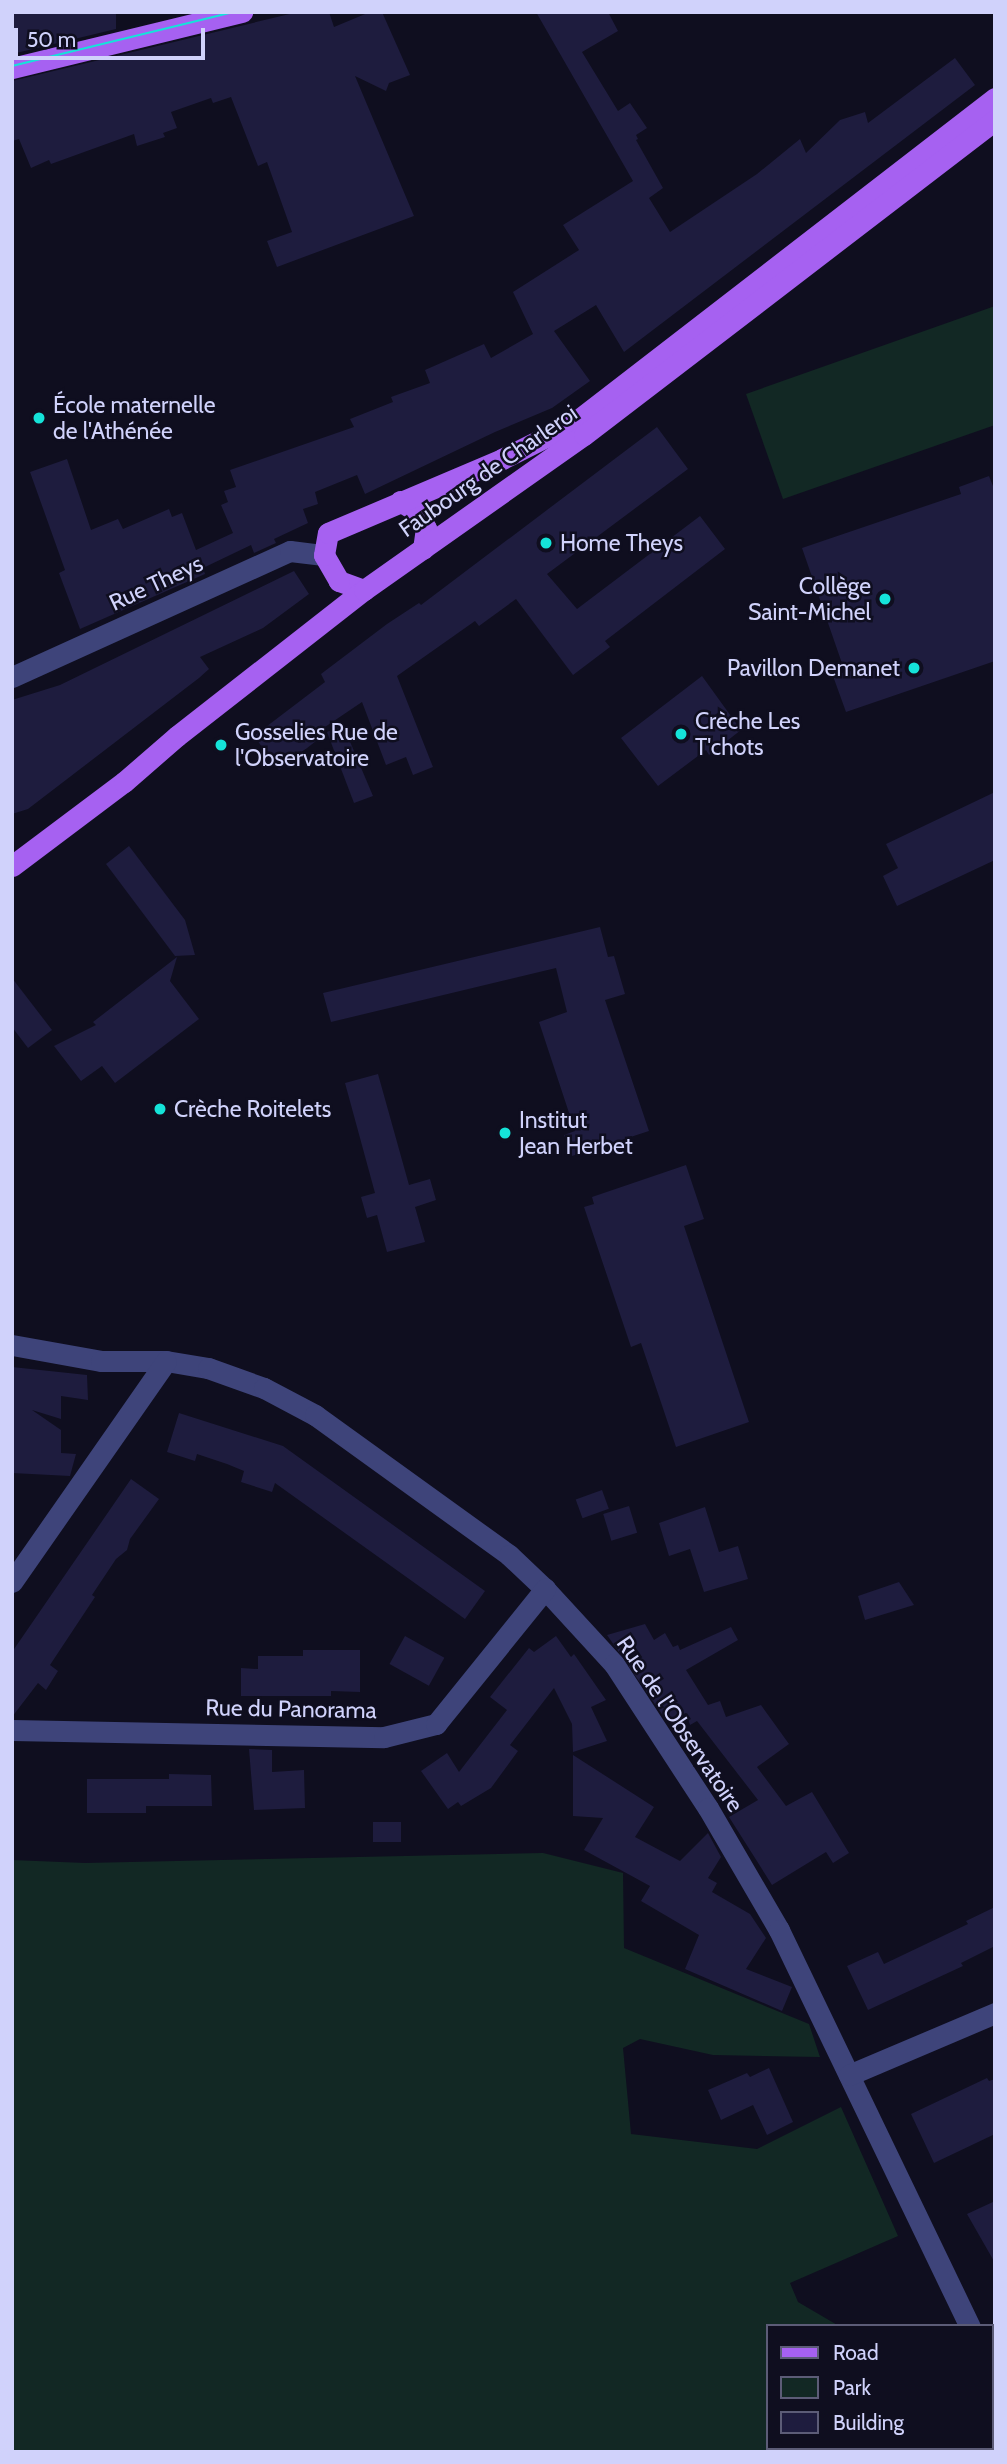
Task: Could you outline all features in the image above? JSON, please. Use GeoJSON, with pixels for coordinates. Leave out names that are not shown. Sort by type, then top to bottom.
{"type":"FeatureCollection","features":[{"type":"Feature","properties":{"kind":"main road"},"geometry":{"type":"LineString","coordinates":[[12,68],[242,12]]}},
{"type":"Feature","properties":{"kind":"main road"},"geometry":{"type":"LineString","coordinates":[[340,609],[338,581],[324,555],[328,533],[553,435],[585,414],[995,99]]}},
{"type":"Feature","properties":{"kind":"main road","name":"Faubourg de Charleroi"},"geometry":{"type":"LineString","coordinates":[[12,866],[124,782],[177,736],[364,590],[584,435],[995,120]]}},
{"type":"Feature","properties":{"kind":"main road"},"geometry":{"type":"LineString","coordinates":[[400,501],[416,511],[426,528],[423,549]]}},
{"type":"Feature","properties":{"kind":"main road"},"geometry":{"type":"LineString","coordinates":[[338,581],[364,590]]}},
{"type":"Feature","properties":{"kind":"street","name":"Rue Theys"},"geometry":{"type":"LineString","coordinates":[[12,677],[290,551],[324,555]]}},
{"type":"Feature","properties":{"kind":"street","name":"Rue de l'Observatoire"},"geometry":{"type":"LineString","coordinates":[[12,1345],[101,1361],[166,1361],[208,1368],[264,1388],[315,1415],[509,1555],[545,1589],[614,1664],[708,1808],[779,1930],[969,2324]]}},
{"type":"Feature","properties":{"kind":"street"},"geometry":{"type":"LineString","coordinates":[[12,1583],[166,1361]]}},
{"type":"Feature","properties":{"kind":"street","name":"Rue du Panorama"},"geometry":{"type":"LineString","coordinates":[[12,1730],[384,1737],[436,1724],[545,1589]]}},
{"type":"Feature","properties":{"kind":"street"},"geometry":{"type":"LineString","coordinates":[[849,2075],[995,2012]]}},
{"type":"Feature","properties":{"kind":"green space"},"geometry":{"type":"Polygon","coordinates":[[[995,306],[995,425],[783,499],[746,394],[995,306]]]}},
{"type":"Feature","properties":{"kind":"green space"},"geometry":{"type":"Polygon","coordinates":[[[543,1853],[623,1873],[624,1948],[809,2024],[820,2057],[713,2055],[640,2039],[623,2048],[631,2134],[757,2149],[841,2107],[898,2236],[790,2283],[798,2302],[836,2324],[766,2324],[766,2450],[993,2450],[993,2416],[995,2452],[12,2452],[12,1860],[85,1863],[543,1853]]]}},
{"type":"Feature","properties":{"kind":"building"},"geometry":{"type":"Polygon","coordinates":[[[12,12],[116,12],[116,29],[12,54],[12,12]]]}},
{"type":"Feature","properties":{"kind":"building"},"geometry":{"type":"Polygon","coordinates":[[[298,12],[329,12],[334,27],[370,12],[382,12],[410,75],[389,83],[386,91],[355,76],[414,216],[277,267],[267,241],[292,232],[267,162],[258,166],[231,97],[213,103],[211,98],[171,112],[177,128],[163,133],[165,137],[137,146],[134,134],[51,164],[49,160],[31,168],[19,139],[12,141],[12,81],[298,12]]]}},
{"type":"Feature","properties":{"kind":"building"},"geometry":{"type":"Polygon","coordinates":[[[536,12],[608,12],[618,31],[582,52],[618,111],[630,103],[647,128],[636,135],[636,140],[663,188],[649,198],[670,232],[757,174],[800,139],[806,153],[840,120],[865,112],[868,123],[955,58],[975,85],[624,352],[596,305],[554,331],[590,381],[552,408],[365,494],[357,475],[315,492],[318,504],[303,509],[308,523],[274,539],[276,543],[254,553],[251,545],[203,568],[205,574],[80,629],[59,573],[65,570],[30,472],[67,459],[91,530],[118,519],[123,529],[169,509],[172,517],[182,513],[196,550],[233,533],[221,505],[228,502],[224,491],[236,487],[230,470],[354,427],[350,419],[393,402],[391,397],[430,383],[425,370],[484,344],[491,358],[533,334],[513,292],[579,250],[563,225],[633,181],[536,12]]]}},
{"type":"Feature","properties":{"kind":"building"},"geometry":{"type":"Polygon","coordinates":[[[657,427],[688,469],[547,574],[577,609],[700,516],[725,549],[605,641],[610,647],[573,675],[516,599],[479,626],[475,621],[397,676],[433,767],[413,775],[406,757],[386,765],[362,702],[322,729],[325,734],[279,770],[254,736],[325,682],[321,674],[387,624],[419,603],[421,605],[657,427]]]}},
{"type":"Feature","properties":{"kind":"building"},"geometry":{"type":"Polygon","coordinates":[[[989,476],[995,491],[995,661],[846,712],[833,676],[845,672],[802,548],[961,494],[959,487],[989,476]]]}},
{"type":"Feature","properties":{"kind":"building"},"geometry":{"type":"Polygon","coordinates":[[[294,571],[309,594],[263,628],[200,657],[209,669],[199,678],[28,809],[12,814],[12,700],[60,685],[294,571]]]}},
{"type":"Feature","properties":{"kind":"building","name":"Crèche Les T'chots"},"geometry":{"type":"Polygon","coordinates":[[[702,676],[741,730],[709,755],[706,750],[658,786],[621,738],[702,676]]]}},
{"type":"Feature","properties":{"kind":"building"},"geometry":{"type":"Polygon","coordinates":[[[343,725],[373,796],[354,803],[327,732],[343,725]]]}},
{"type":"Feature","properties":{"kind":"building"},"geometry":{"type":"Polygon","coordinates":[[[995,792],[995,860],[897,906],[883,876],[898,868],[886,844],[995,792]]]}},
{"type":"Feature","properties":{"kind":"building"},"geometry":{"type":"Polygon","coordinates":[[[129,846],[185,920],[195,955],[175,956],[106,864],[129,846]]]}},
{"type":"Feature","properties":{"kind":"building"},"geometry":{"type":"Polygon","coordinates":[[[600,927],[608,957],[614,956],[625,994],[605,1000],[649,1131],[572,1156],[564,1135],[575,1131],[539,1022],[567,1012],[556,968],[331,1022],[323,993],[600,927]]]}},
{"type":"Feature","properties":{"kind":"building"},"geometry":{"type":"Polygon","coordinates":[[[177,957],[170,981],[199,1019],[115,1083],[102,1066],[81,1081],[54,1046],[96,1025],[93,1022],[177,957]]]}},
{"type":"Feature","properties":{"kind":"building"},"geometry":{"type":"Polygon","coordinates":[[[12,978],[52,1030],[28,1048],[12,1027],[12,978]]]}},
{"type":"Feature","properties":{"kind":"building"},"geometry":{"type":"Polygon","coordinates":[[[378,1074],[409,1185],[430,1179],[436,1200],[415,1207],[425,1242],[387,1252],[377,1215],[367,1218],[361,1197],[375,1193],[345,1083],[378,1074]]]}},
{"type":"Feature","properties":{"kind":"building"},"geometry":{"type":"Polygon","coordinates":[[[686,1165],[704,1219],[684,1226],[749,1422],[676,1447],[641,1343],[631,1347],[584,1207],[594,1204],[592,1197],[686,1165]]]}},
{"type":"Feature","properties":{"kind":"building"},"geometry":{"type":"Polygon","coordinates":[[[12,1367],[87,1375],[88,1400],[61,1396],[61,1419],[32,1410],[61,1430],[61,1453],[76,1454],[70,1476],[12,1473],[12,1367]]]}},
{"type":"Feature","properties":{"kind":"building"},"geometry":{"type":"Polygon","coordinates":[[[179,1413],[283,1446],[485,1591],[465,1619],[275,1483],[272,1492],[241,1482],[244,1471],[227,1464],[197,1454],[195,1461],[167,1452],[179,1413]]]}},
{"type":"Feature","properties":{"kind":"building"},"geometry":{"type":"Polygon","coordinates":[[[131,1479],[159,1499],[130,1539],[127,1550],[116,1559],[92,1595],[95,1597],[50,1665],[58,1671],[46,1690],[38,1683],[12,1717],[12,1652],[131,1479]]]}},
{"type":"Feature","properties":{"kind":"building"},"geometry":{"type":"Polygon","coordinates":[[[602,1490],[609,1509],[583,1518],[576,1500],[602,1490]]]}},
{"type":"Feature","properties":{"kind":"building"},"geometry":{"type":"Polygon","coordinates":[[[629,1506],[637,1533],[611,1541],[603,1514],[629,1506]]]}},
{"type":"Feature","properties":{"kind":"building"},"geometry":{"type":"Polygon","coordinates":[[[705,1507],[719,1552],[738,1546],[748,1579],[704,1592],[690,1549],[669,1556],[659,1523],[705,1507]]]}},
{"type":"Feature","properties":{"kind":"building"},"geometry":{"type":"Polygon","coordinates":[[[899,1582],[914,1605],[865,1620],[858,1596],[899,1582]]]}},
{"type":"Feature","properties":{"kind":"building"},"geometry":{"type":"Polygon","coordinates":[[[645,1624],[654,1640],[665,1633],[673,1647],[678,1645],[680,1650],[731,1627],[738,1640],[686,1670],[708,1705],[720,1701],[726,1717],[761,1705],[789,1744],[757,1767],[786,1806],[812,1792],[849,1853],[833,1863],[826,1852],[772,1885],[729,1817],[758,1800],[697,1721],[690,1725],[686,1713],[666,1720],[607,1635],[645,1624]]]}},
{"type":"Feature","properties":{"kind":"building"},"geometry":{"type":"Polygon","coordinates":[[[405,1636],[444,1658],[429,1686],[389,1664],[405,1636]]]}},
{"type":"Feature","properties":{"kind":"building"},"geometry":{"type":"Polygon","coordinates":[[[556,1636],[571,1657],[574,1654],[606,1700],[591,1707],[607,1741],[573,1752],[572,1724],[554,1688],[510,1745],[518,1751],[491,1788],[461,1806],[458,1802],[448,1809],[421,1771],[447,1753],[459,1772],[507,1710],[490,1697],[529,1648],[534,1652],[556,1636]]]}},
{"type":"Feature","properties":{"kind":"building"},"geometry":{"type":"Polygon","coordinates":[[[303,1650],[360,1650],[360,1692],[331,1691],[331,1696],[241,1696],[241,1668],[258,1669],[258,1656],[303,1656],[303,1650]]]}},
{"type":"Feature","properties":{"kind":"building"},"geometry":{"type":"Polygon","coordinates":[[[249,1749],[272,1750],[272,1772],[304,1770],[305,1808],[254,1810],[249,1749]]]}},
{"type":"Feature","properties":{"kind":"building"},"geometry":{"type":"Polygon","coordinates":[[[573,1755],[654,1807],[635,1837],[680,1861],[708,1833],[721,1857],[708,1878],[717,1883],[712,1892],[750,1914],[766,1938],[746,1969],[792,1987],[782,2011],[685,1969],[699,1935],[641,1901],[650,1886],[584,1850],[603,1818],[573,1816],[573,1755]]]}},
{"type":"Feature","properties":{"kind":"building"},"geometry":{"type":"Polygon","coordinates":[[[169,1774],[211,1775],[212,1806],[146,1806],[146,1813],[87,1813],[87,1779],[169,1779],[169,1774]]]}},
{"type":"Feature","properties":{"kind":"building"},"geometry":{"type":"Polygon","coordinates":[[[373,1822],[401,1822],[401,1842],[373,1842],[373,1822]]]}},
{"type":"Feature","properties":{"kind":"building"},"geometry":{"type":"Polygon","coordinates":[[[995,1907],[995,1946],[961,1963],[963,1966],[868,2010],[847,1966],[878,1952],[884,1964],[968,1924],[966,1921],[995,1907]]]}},
{"type":"Feature","properties":{"kind":"building"},"geometry":{"type":"Polygon","coordinates":[[[769,2068],[793,2122],[767,2135],[753,2105],[721,2120],[708,2090],[747,2073],[750,2077],[769,2068]]]}},
{"type":"Feature","properties":{"kind":"building"},"geometry":{"type":"Polygon","coordinates":[[[987,2078],[989,2081],[995,2079],[995,2134],[934,2163],[911,2114],[987,2078]]]}},
{"type":"Feature","properties":{"kind":"building"},"geometry":{"type":"Polygon","coordinates":[[[995,2201],[995,2263],[967,2214],[995,2201]]]}},
{"type":"Feature","properties":{"kind":"tram line"},"geometry":{"type":"LineString","coordinates":[[12,66],[234,12]]}},
{"type":"Feature","properties":{"kind":"place","name":"École maternelle de l'Athénée"},"geometry":{"type":"Point","coordinates":[39,418]}},
{"type":"Feature","properties":{"kind":"place","name":"Home Theys"},"geometry":{"type":"Point","coordinates":[546,543]}},
{"type":"Feature","properties":{"kind":"place","name":"Collège Saint-Michel"},"geometry":{"type":"Point","coordinates":[885,599]}},
{"type":"Feature","properties":{"kind":"place","name":"Pavillon Demanet"},"geometry":{"type":"Point","coordinates":[914,668]}},
{"type":"Feature","properties":{"kind":"place","name":"Crèche Les T'chots"},"geometry":{"type":"Point","coordinates":[681,734]}},
{"type":"Feature","properties":{"kind":"place","name":"Gosselies Rue de l'Observatoire"},"geometry":{"type":"Point","coordinates":[221,745]}},
{"type":"Feature","properties":{"kind":"place","name":"Crèche Roitelets"},"geometry":{"type":"Point","coordinates":[160,1109]}},
{"type":"Feature","properties":{"kind":"place","name":"Institut Jean Herbet"},"geometry":{"type":"Point","coordinates":[505,1133]}}]}
